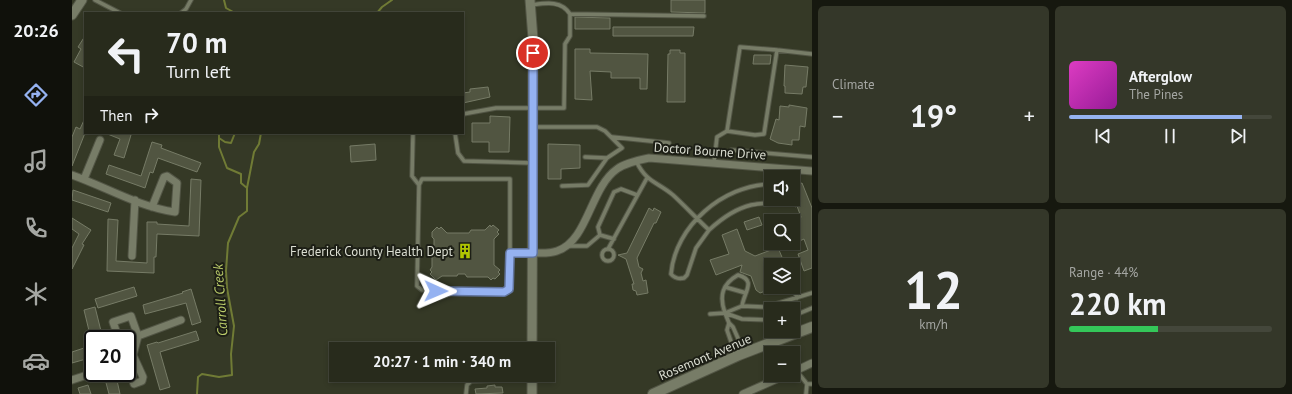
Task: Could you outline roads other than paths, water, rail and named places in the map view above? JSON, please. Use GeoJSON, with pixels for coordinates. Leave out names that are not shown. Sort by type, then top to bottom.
{"type":"FeatureCollection","features":[{"type":"Feature","properties":{"kind":"main road","name":"Rosemont Avenue"},"geometry":{"type":"LineString","coordinates":[[652,394],[740,355],[812,327]]}},
{"type":"Feature","properties":{"kind":"street"},"geometry":{"type":"LineString","coordinates":[[72,15],[82,0]]}},
{"type":"Feature","properties":{"kind":"street"},"geometry":{"type":"LineString","coordinates":[[530,2],[533,39],[532,342]]}},
{"type":"Feature","properties":{"kind":"street"},"geometry":{"type":"LineString","coordinates":[[84,179],[100,140]]}},
{"type":"Feature","properties":{"kind":"street","name":"Doctor Bourne Drive"},"geometry":{"type":"LineString","coordinates":[[568,246],[578,234],[602,185],[617,168],[636,161],[649,158],[812,171]]}},
{"type":"Feature","properties":{"kind":"street"},"geometry":{"type":"LineString","coordinates":[[72,175],[152,207],[175,212],[177,183],[167,176],[164,177],[152,207]]}},
{"type":"Feature","properties":{"kind":"street"},"geometry":{"type":"LineString","coordinates":[[132,256],[135,200]]}},
{"type":"Feature","properties":{"kind":"street"},"geometry":{"type":"LineString","coordinates":[[533,253],[548,253],[558,251],[568,246]]}},
{"type":"Feature","properties":{"kind":"street"},"geometry":{"type":"LineString","coordinates":[[116,330],[113,322],[131,316],[136,330]]}},
{"type":"Feature","properties":{"kind":"street"},"geometry":{"type":"LineString","coordinates":[[138,336],[181,320]]}},
{"type":"Feature","properties":{"kind":"street"},"geometry":{"type":"LineString","coordinates":[[136,330],[138,336],[136,344]]}},
{"type":"Feature","properties":{"kind":"street"},"geometry":{"type":"LineString","coordinates":[[133,382],[134,384],[142,381],[143,377],[136,362]]}},
{"type":"Feature","properties":{"kind":"street"},"geometry":{"type":"LineString","coordinates":[[800,369],[812,363]]}},
{"type":"Feature","properties":{"kind":"street"},"geometry":{"type":"LineString","coordinates":[[72,380],[84,376]]}},
{"type":"Feature","properties":{"kind":"street"},"geometry":{"type":"LineString","coordinates":[[532,382],[532,394]]}},
{"type":"Feature","properties":{"kind":"street"},"geometry":{"type":"LineString","coordinates":[[742,394],[770,382]]}},
{"type":"Feature","properties":{"kind":"lane"},"geometry":{"type":"LineString","coordinates":[[95,0],[118,12]]}},
{"type":"Feature","properties":{"kind":"lane"},"geometry":{"type":"LineString","coordinates":[[182,12],[186,9],[191,0]]}},
{"type":"Feature","properties":{"kind":"lane"},"geometry":{"type":"LineString","coordinates":[[530,2],[560,5],[570,14],[704,16]]}},
{"type":"Feature","properties":{"kind":"lane"},"geometry":{"type":"LineString","coordinates":[[464,114],[496,108],[564,108],[565,44],[570,36],[570,14]]}},
{"type":"Feature","properties":{"kind":"lane"},"geometry":{"type":"LineString","coordinates":[[727,131],[740,46],[812,54]]}},
{"type":"Feature","properties":{"kind":"lane"},"geometry":{"type":"LineString","coordinates":[[714,162],[717,137],[727,131],[755,136],[764,134],[777,50]]}},
{"type":"Feature","properties":{"kind":"lane"},"geometry":{"type":"LineString","coordinates":[[533,127],[597,127],[605,131],[622,148],[607,158],[588,185],[562,186]]}},
{"type":"Feature","properties":{"kind":"lane"},"geometry":{"type":"LineString","coordinates":[[412,134],[412,176],[419,185]]}},
{"type":"Feature","properties":{"kind":"lane"},"geometry":{"type":"LineString","coordinates":[[455,134],[458,153],[464,161],[533,163]]}},
{"type":"Feature","properties":{"kind":"lane"},"geometry":{"type":"LineString","coordinates":[[612,137],[669,143]]}},
{"type":"Feature","properties":{"kind":"lane"},"geometry":{"type":"LineString","coordinates":[[732,150],[812,157]]}},
{"type":"Feature","properties":{"kind":"lane"},"geometry":{"type":"LineString","coordinates":[[584,157],[607,158]]}},
{"type":"Feature","properties":{"kind":"lane"},"geometry":{"type":"LineString","coordinates":[[636,161],[647,178],[672,194],[709,230]]}},
{"type":"Feature","properties":{"kind":"lane"},"geometry":{"type":"LineString","coordinates":[[608,249],[647,178]]}},
{"type":"Feature","properties":{"kind":"lane"},"geometry":{"type":"LineString","coordinates":[[422,179],[510,179],[509,289],[504,292],[422,290],[418,286],[419,185],[422,179]]}},
{"type":"Feature","properties":{"kind":"lane"},"geometry":{"type":"LineString","coordinates":[[764,185],[750,187],[720,200],[697,219],[687,229],[678,244],[672,263],[671,274],[674,277],[684,278],[687,275],[696,248],[709,230],[721,219],[749,205],[764,203]]}},
{"type":"Feature","properties":{"kind":"lane"},"geometry":{"type":"LineString","coordinates":[[600,235],[598,231],[599,222],[614,192],[621,188],[637,196]]}},
{"type":"Feature","properties":{"kind":"lane"},"geometry":{"type":"LineString","coordinates":[[568,246],[587,246],[600,235]]}},
{"type":"Feature","properties":{"kind":"lane"},"geometry":{"type":"LineString","coordinates":[[600,235],[614,239]]}},
{"type":"Feature","properties":{"kind":"lane"},"geometry":{"type":"LineString","coordinates":[[510,253],[533,253]]}},
{"type":"Feature","properties":{"kind":"lane"},"geometry":{"type":"LineString","coordinates":[[740,355],[733,327],[729,323],[721,301],[725,287],[730,279],[738,274],[745,276],[749,282],[749,288],[746,292],[742,306]]}},
{"type":"Feature","properties":{"kind":"lane"},"geometry":{"type":"LineString","coordinates":[[725,287],[746,292]]}},
{"type":"Feature","properties":{"kind":"lane"},"geometry":{"type":"LineString","coordinates":[[710,314],[725,313],[742,306],[766,307],[812,293]]}},
{"type":"Feature","properties":{"kind":"lane"},"geometry":{"type":"LineString","coordinates":[[796,294],[797,298]]}},
{"type":"Feature","properties":{"kind":"lane"},"geometry":{"type":"LineString","coordinates":[[800,313],[812,308]]}},
{"type":"Feature","properties":{"kind":"lane"},"geometry":{"type":"LineString","coordinates":[[725,313],[742,319],[764,320]]}},
{"type":"Feature","properties":{"kind":"lane"},"geometry":{"type":"LineString","coordinates":[[729,323],[727,330],[740,355]]}},
{"type":"Feature","properties":{"kind":"lane"},"geometry":{"type":"LineString","coordinates":[[800,376],[807,384],[812,384]]}},
{"type":"Feature","properties":{"kind":"lane"},"geometry":{"type":"LineString","coordinates":[[466,394],[467,385],[470,382]]}},
{"type":"Feature","properties":{"kind":"lane"},"geometry":{"type":"LineString","coordinates":[[806,394],[807,384]]}},
{"type":"Feature","properties":{"kind":"waterway"},"geometry":{"type":"LineString","coordinates":[[224,0],[226,8],[233,12]]}},
{"type":"Feature","properties":{"kind":"waterway","name":"Carroll Creek"},"geometry":{"type":"LineString","coordinates":[[378,12],[392,0]]}},
{"type":"Feature","properties":{"kind":"waterway"},"geometry":{"type":"LineString","coordinates":[[235,134],[231,143],[225,142],[219,138],[219,147],[227,168],[241,174],[241,183],[247,188]]}},
{"type":"Feature","properties":{"kind":"waterway","name":"Carroll Creek"},"geometry":{"type":"LineString","coordinates":[[197,394],[198,377],[202,374],[219,377],[232,375],[231,354],[234,326],[227,288],[226,271],[228,243],[239,217],[247,211],[247,188],[254,152],[259,144],[261,134]]}},
{"type":"Feature","properties":{"kind":"place","name":"Frederick County Health Dept"},"geometry":{"type":"Point","coordinates":[465,251]}}]}
